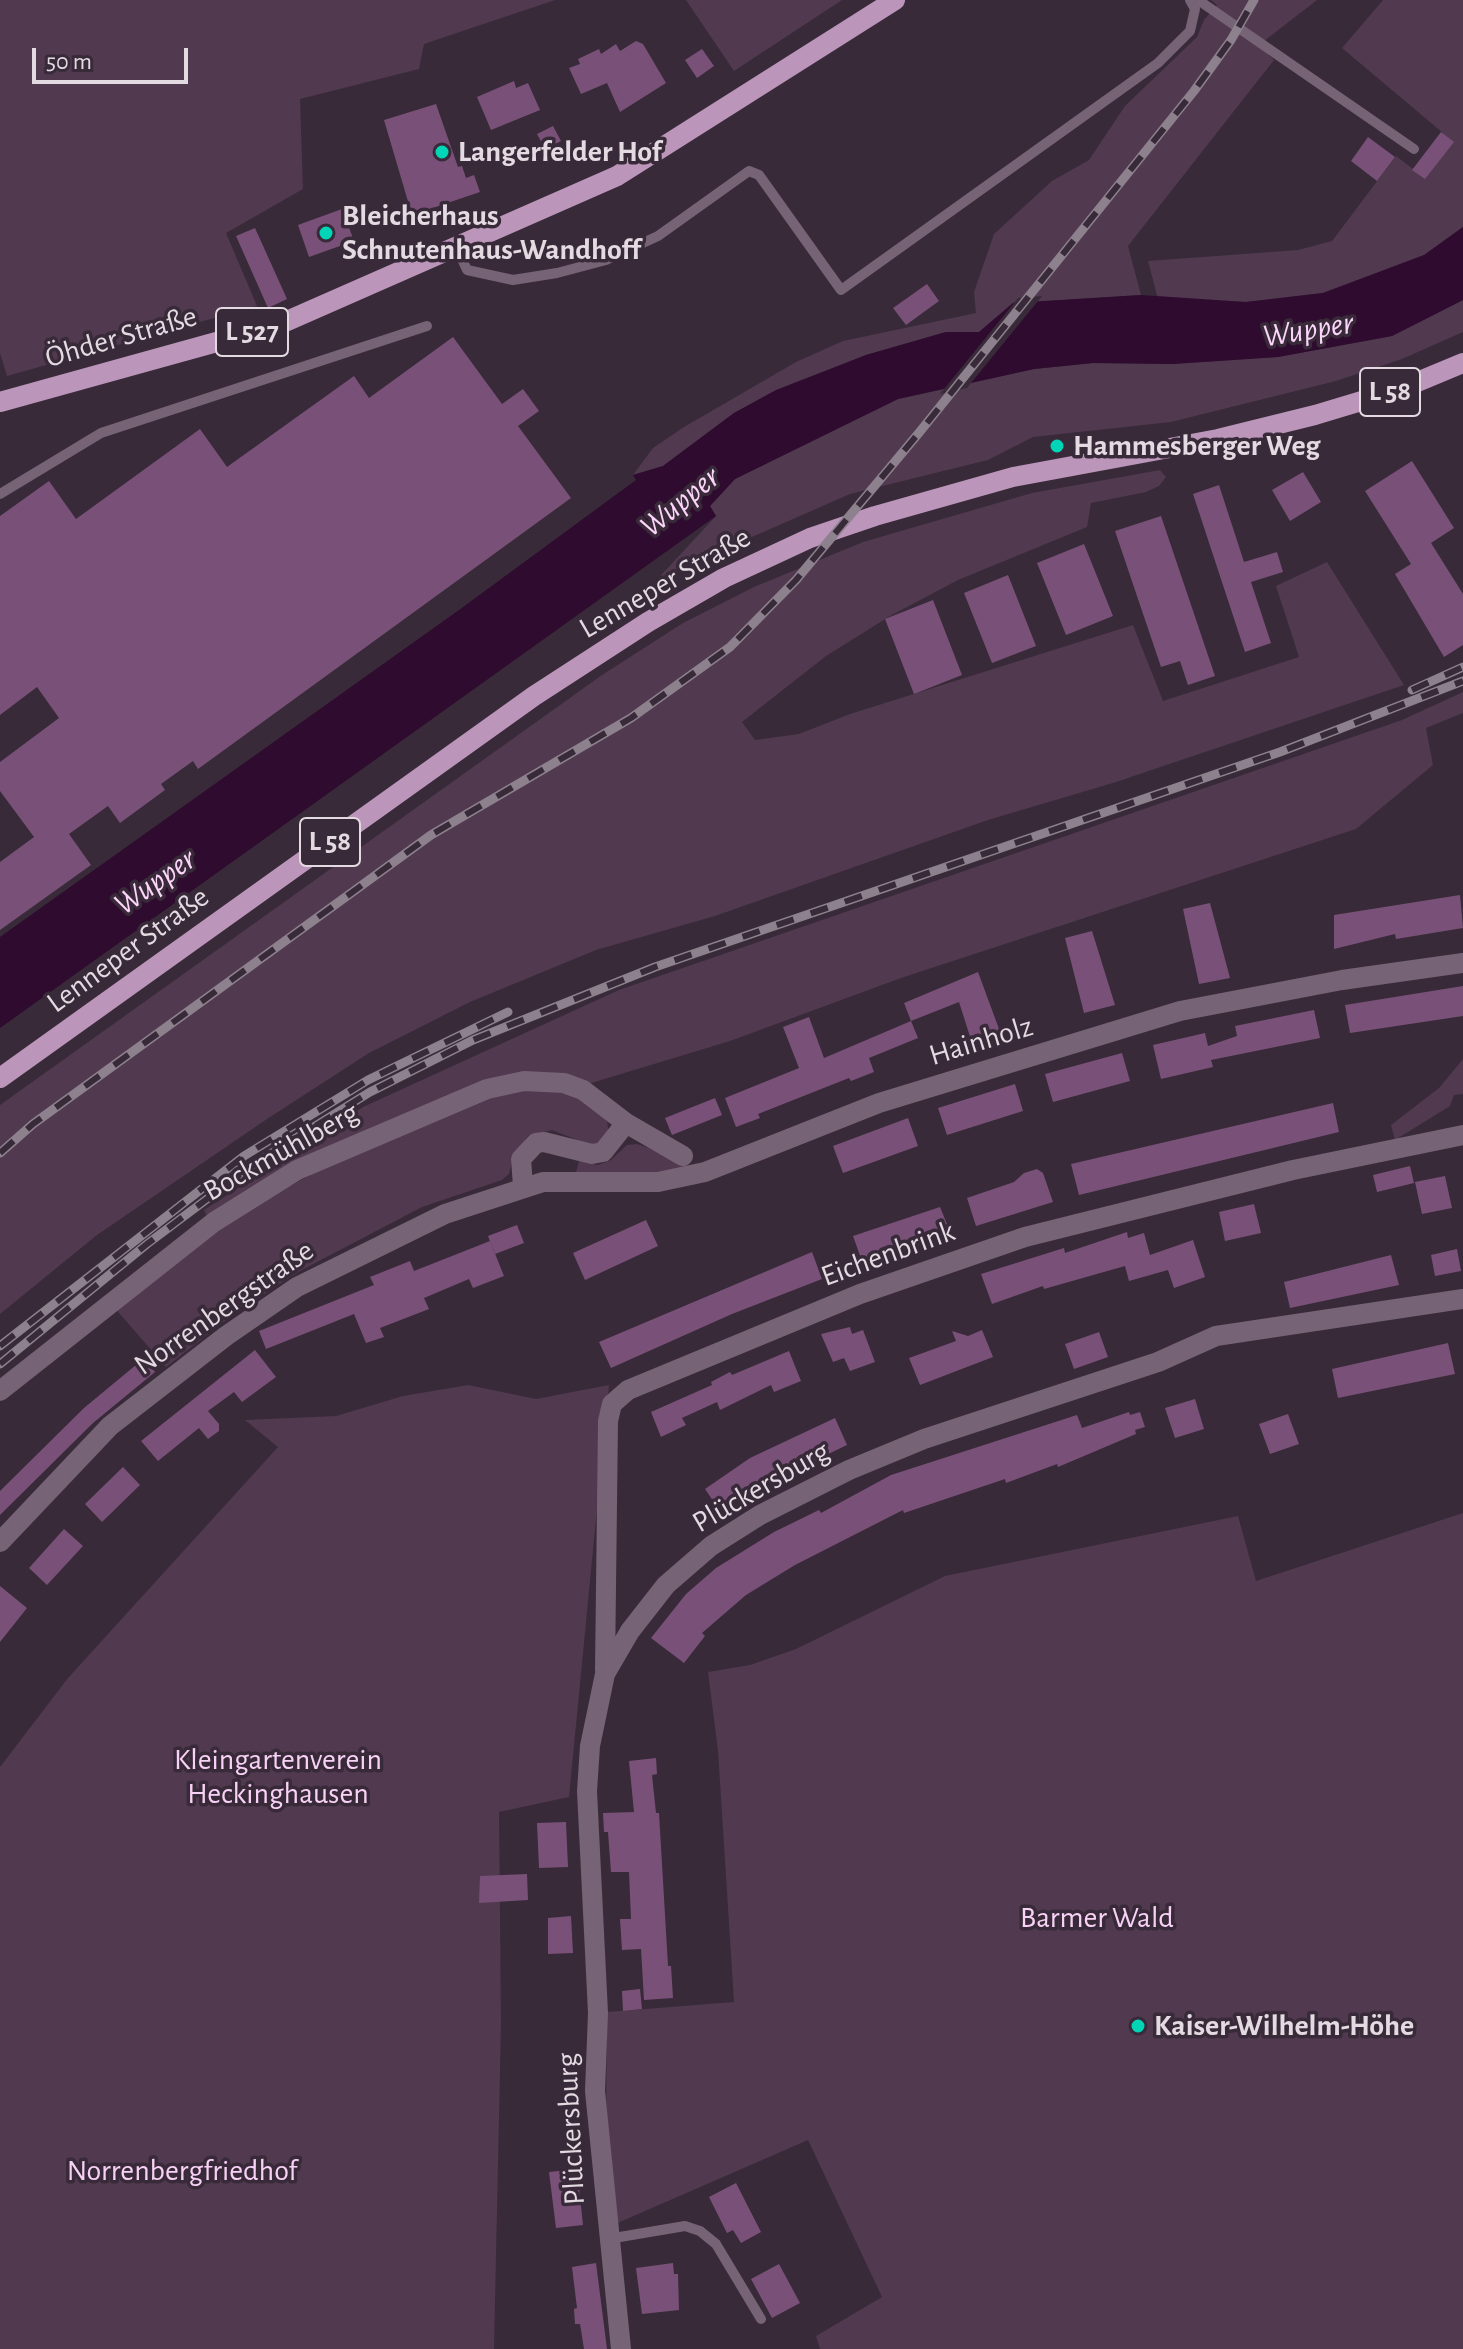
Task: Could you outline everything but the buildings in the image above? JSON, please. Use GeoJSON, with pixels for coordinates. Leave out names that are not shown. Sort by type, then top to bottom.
{"type":"FeatureCollection","features":[{"type":"Feature","properties":{"kind":"main road","name":"Öhder Straße"},"geometry":{"type":"LineString","coordinates":[[0,402],[278,325],[617,176],[895,0]]}},
{"type":"Feature","properties":{"kind":"main road","name":"Lenneper Straße"},"geometry":{"type":"LineString","coordinates":[[0,1078],[534,696],[724,578],[810,538],[875,516],[1013,477],[1218,439],[1315,415],[1398,390],[1463,363]]}},
{"type":"Feature","properties":{"kind":"street","name":"Hainholz"},"geometry":{"type":"LineString","coordinates":[[523,1186],[565,1181],[658,1182],[705,1172],[879,1103],[1180,1011],[1342,980],[1463,963]]}},
{"type":"Feature","properties":{"kind":"street","name":"Bockmühlberg"},"geometry":{"type":"LineString","coordinates":[[0,1391],[214,1222],[297,1170],[380,1132],[487,1089],[546,1079],[583,1090],[626,1123],[683,1156]]}},
{"type":"Feature","properties":{"kind":"street"},"geometry":{"type":"LineString","coordinates":[[523,1186],[521,1159],[536,1143],[544,1142],[592,1154],[603,1152],[626,1123]]}},
{"type":"Feature","properties":{"kind":"street","name":"Eichenbrink"},"geometry":{"type":"LineString","coordinates":[[605,1674],[608,1421],[612,1404],[628,1390],[860,1294],[1025,1237],[1293,1170],[1463,1135]]}},
{"type":"Feature","properties":{"kind":"street","name":"Norrenbergstraße"},"geometry":{"type":"LineString","coordinates":[[0,1542],[110,1426],[297,1287],[445,1214],[523,1186]]}},
{"type":"Feature","properties":{"kind":"street","name":"Plückersburg"},"geometry":{"type":"LineString","coordinates":[[621,2349],[595,2091],[598,2013],[587,1791],[590,1746],[605,1674],[630,1631],[666,1585],[711,1546],[760,1515],[849,1470],[924,1439],[1158,1362],[1216,1336],[1463,1299]]}},
{"type":"Feature","properties":{"kind":"lane"},"geometry":{"type":"LineString","coordinates":[[456,246],[467,270],[513,280],[557,273],[606,260],[658,236],[749,171],[759,175],[841,290],[1158,63],[1190,31],[1195,9],[1190,0]]}},
{"type":"Feature","properties":{"kind":"lane"},"geometry":{"type":"LineString","coordinates":[[1198,0],[1414,149]]}},
{"type":"Feature","properties":{"kind":"lane"},"geometry":{"type":"LineString","coordinates":[[0,494],[101,433],[427,326]]}},
{"type":"Feature","properties":{"kind":"lane"},"geometry":{"type":"LineString","coordinates":[[608,2239],[685,2226],[700,2231],[716,2244],[761,2319]]}},
{"type":"Feature","properties":{"kind":"green space"},"geometry":{"type":"Polygon","coordinates":[[[0,0],[555,0],[424,44],[419,69],[300,99],[303,189],[226,233],[257,306],[7,376],[0,353],[0,0]]]}},
{"type":"Feature","properties":{"kind":"green space"},"geometry":{"type":"Polygon","coordinates":[[[686,0],[842,0],[734,71],[686,0]]]}},
{"type":"Feature","properties":{"kind":"green space"},"geometry":{"type":"Polygon","coordinates":[[[1211,0],[1317,0],[1259,45],[1274,60],[1128,246],[1141,295],[1013,303],[979,332],[946,332],[866,355],[776,391],[734,413],[663,466],[633,475],[653,448],[796,362],[843,341],[976,313],[974,292],[994,234],[1052,181],[1089,160],[1125,106],[1197,37],[1204,20],[1217,5],[1211,0]]]}},
{"type":"Feature","properties":{"kind":"green space"},"geometry":{"type":"Polygon","coordinates":[[[1383,0],[1463,0],[1463,227],[1425,255],[1323,293],[1246,302],[1158,299],[1148,261],[1298,250],[1332,241],[1396,156],[1413,169],[1443,133],[1342,48],[1383,0]]]}},
{"type":"Feature","properties":{"kind":"green space"},"geometry":{"type":"Polygon","coordinates":[[[1463,300],[1463,332],[1402,359],[1336,381],[1171,422],[1033,437],[988,460],[850,494],[688,565],[650,587],[716,516],[710,506],[735,479],[898,399],[1034,369],[1093,363],[1173,364],[1278,357],[1392,336],[1463,300]]]}},
{"type":"Feature","properties":{"kind":"green space"},"geometry":{"type":"Polygon","coordinates":[[[1160,470],[1166,477],[1159,486],[1146,492],[1091,503],[1087,527],[958,580],[890,616],[826,656],[742,722],[755,740],[799,734],[850,714],[1133,625],[1163,701],[1299,657],[1276,586],[1327,562],[1404,685],[1113,783],[988,820],[715,916],[596,950],[470,1002],[369,1053],[267,1119],[97,1235],[0,1314],[0,1105],[602,675],[683,623],[754,587],[863,542],[1032,493],[1160,470]]]}},
{"type":"Feature","properties":{"kind":"green space"},"geometry":{"type":"Polygon","coordinates":[[[1463,692],[1463,713],[1426,728],[1433,765],[1356,829],[901,978],[730,1041],[588,1084],[547,1072],[206,1215],[204,1210],[363,1107],[619,990],[1402,720],[1463,692]]]}},
{"type":"Feature","properties":{"kind":"green space"},"geometry":{"type":"Polygon","coordinates":[[[1463,1059],[1463,1094],[1454,1095],[1450,1106],[1395,1140],[1391,1125],[1439,1088],[1463,1059]]]}},
{"type":"Feature","properties":{"kind":"green space"},"geometry":{"type":"Polygon","coordinates":[[[530,1087],[560,1089],[595,1107],[607,1121],[609,1134],[605,1142],[590,1145],[552,1130],[528,1136],[513,1157],[509,1174],[502,1180],[422,1207],[298,1272],[235,1313],[166,1367],[113,1306],[234,1218],[299,1181],[366,1146],[489,1095],[530,1087]]]}},
{"type":"Feature","properties":{"kind":"green space"},"geometry":{"type":"Polygon","coordinates":[[[637,1144],[681,1159],[690,1168],[665,1173],[576,1172],[579,1161],[598,1165],[611,1160],[627,1145],[637,1144]]]}},
{"type":"Feature","properties":{"kind":"green space","name":"Kleingartenverein Heckinghausen"},"geometry":{"type":"Polygon","coordinates":[[[468,1385],[536,1399],[609,1385],[569,1797],[499,1812],[501,2023],[494,2349],[0,2349],[0,1767],[68,1678],[278,1447],[245,1420],[336,1416],[403,1396],[468,1385]]]}},
{"type":"Feature","properties":{"kind":"green space","name":"Barmer Wald"},"geometry":{"type":"Polygon","coordinates":[[[1463,1513],[1463,2349],[820,2349],[816,2336],[882,2297],[808,2140],[613,2225],[606,2118],[607,2012],[734,2002],[718,1751],[708,1672],[750,1665],[796,1649],[945,1576],[1238,1516],[1256,1581],[1463,1513]]]}},
{"type":"Feature","properties":{"kind":"water","name":"Wupper"},"geometry":{"type":"Polygon","coordinates":[[[1463,227],[1463,300],[1392,336],[1278,357],[1173,364],[1093,363],[1034,369],[898,399],[735,479],[710,506],[716,516],[0,1028],[0,937],[459,610],[636,480],[633,475],[663,466],[734,413],[776,390],[866,355],[946,332],[979,332],[1013,303],[1141,295],[1246,302],[1323,293],[1424,255],[1463,227]]]}},
{"type":"Feature","properties":{"kind":"pier"},"geometry":{"type":"Polygon","coordinates":[[[1042,296],[967,388],[940,394],[1018,298],[1042,296]]]}},
{"type":"Feature","properties":{"kind":"railway"},"geometry":{"type":"LineString","coordinates":[[0,1153],[33,1124],[431,835],[631,718],[730,647],[796,580],[918,434],[1194,91],[1231,40],[1254,0]]}},
{"type":"Feature","properties":{"kind":"railway"},"geometry":{"type":"LineString","coordinates":[[1412,690],[1463,667]]}},
{"type":"Feature","properties":{"kind":"railway"},"geometry":{"type":"LineString","coordinates":[[0,1364],[147,1244],[251,1166],[370,1092],[473,1040],[655,967],[1280,752],[1463,681]]}},
{"type":"Feature","properties":{"kind":"railway"},"geometry":{"type":"LineString","coordinates":[[0,1346],[244,1156],[368,1080],[508,1012]]}},
{"type":"Feature","properties":{"kind":"place","name":"Langerfelder Hof"},"geometry":{"type":"Point","coordinates":[442,152]}},
{"type":"Feature","properties":{"kind":"place","name":"Bleicherhaus Schnutenhaus-Wandhoff"},"geometry":{"type":"Point","coordinates":[326,233]}},
{"type":"Feature","properties":{"kind":"place","name":"Hammesberger Weg"},"geometry":{"type":"Point","coordinates":[1057,446]}},
{"type":"Feature","properties":{"kind":"place","name":"Kaiser-Wilhelm-Höhe"},"geometry":{"type":"Point","coordinates":[1138,2026]}},
{"type":"Feature","properties":{"kind":"park label","name":"Norrenbergfriedhof"},"geometry":{"type":"Point","coordinates":[182,2171]}}]}
